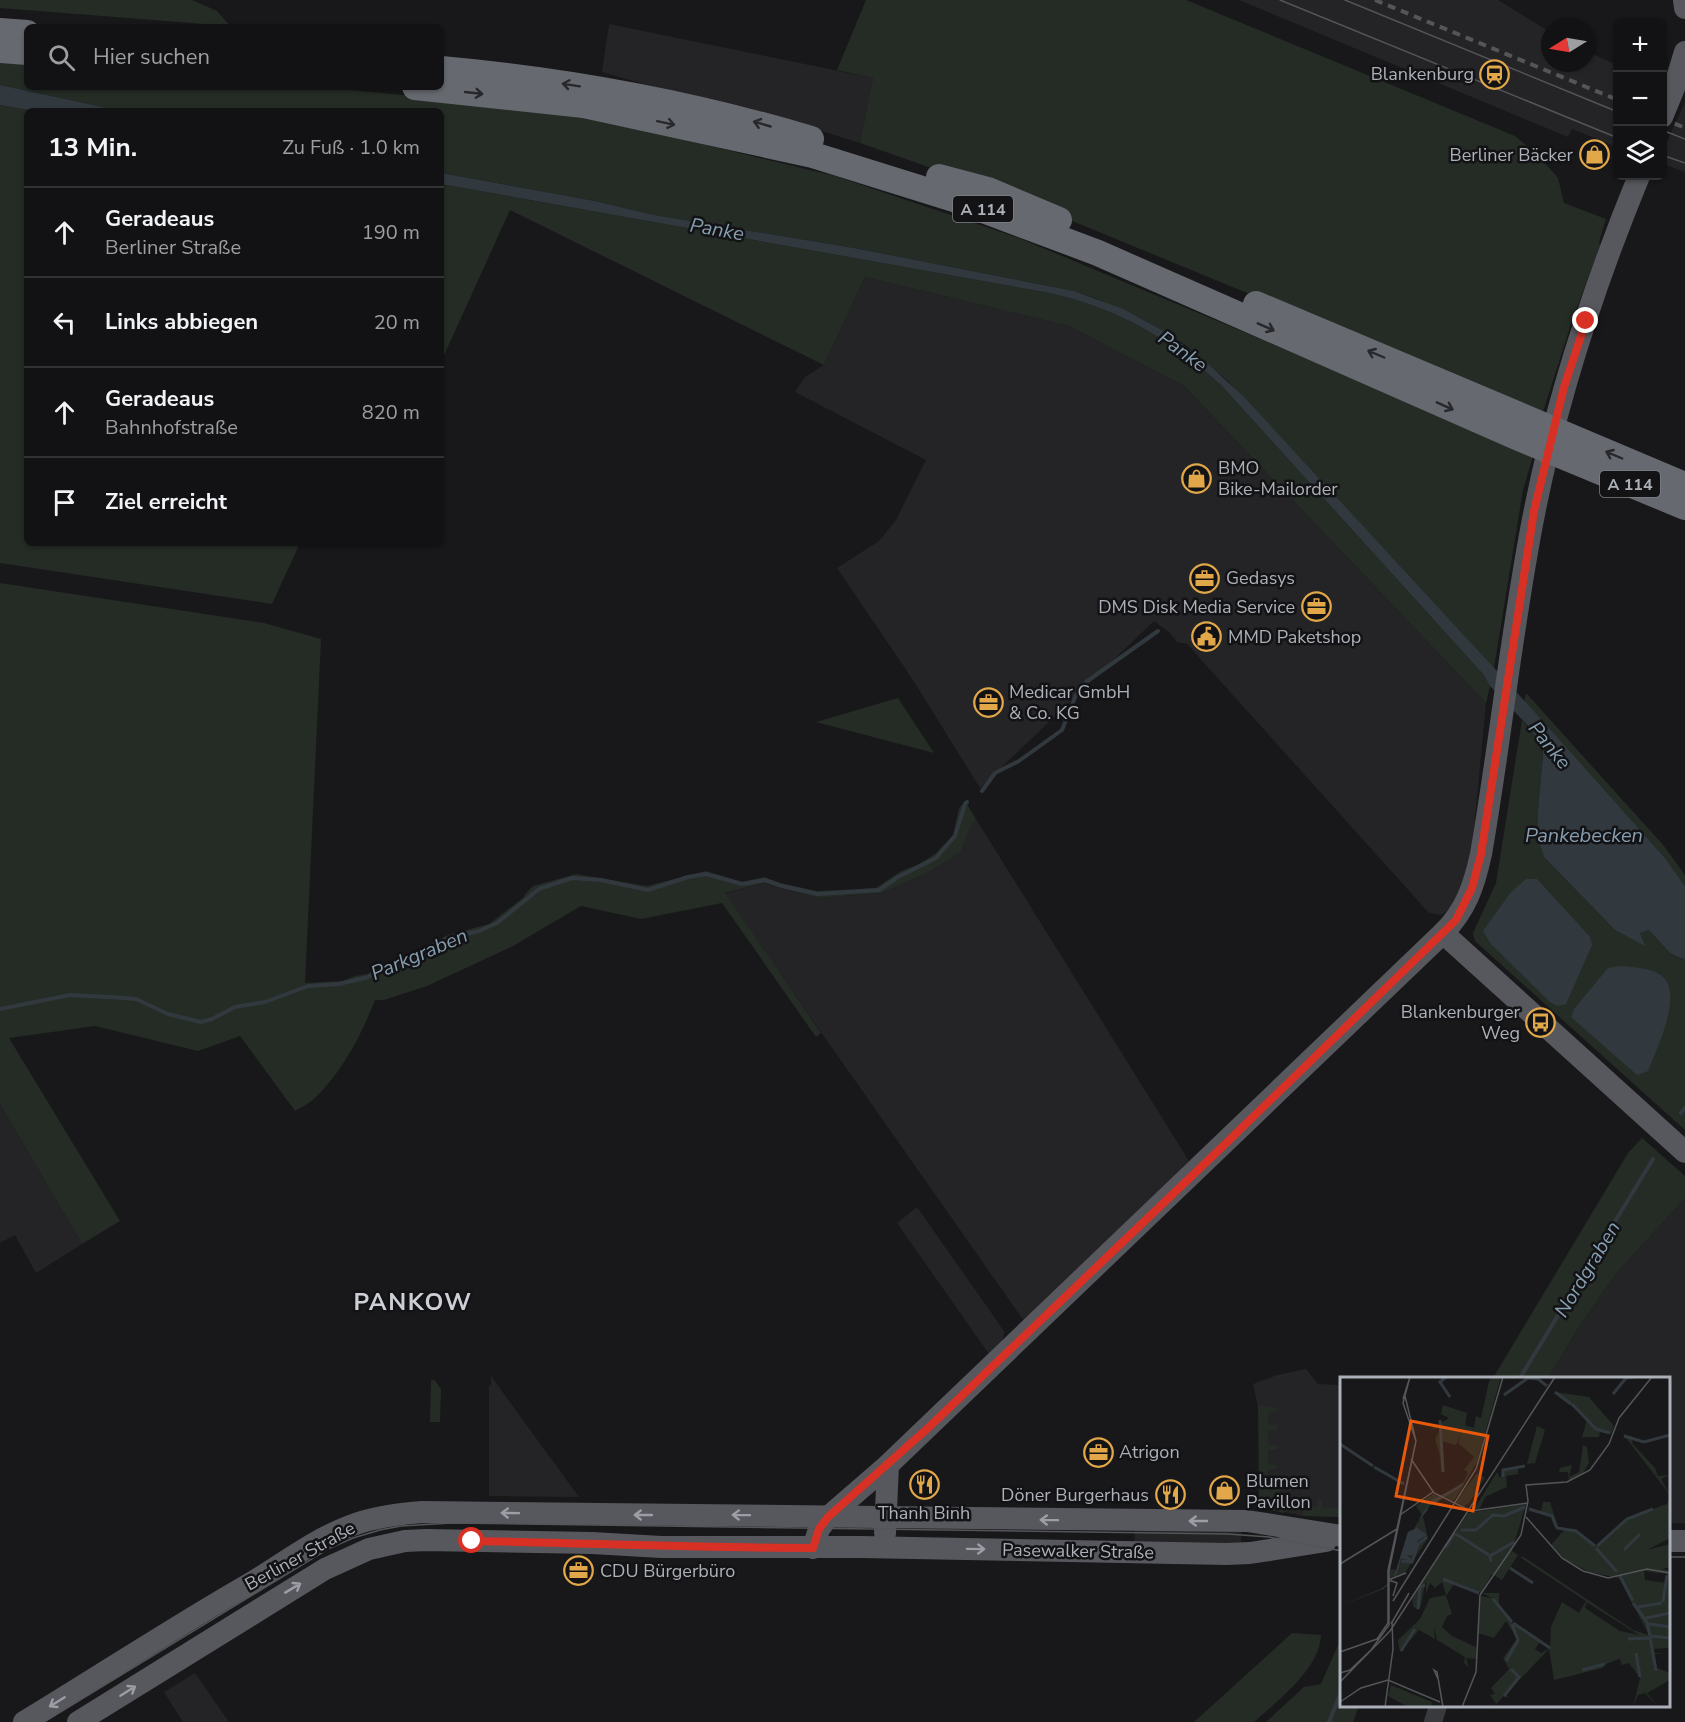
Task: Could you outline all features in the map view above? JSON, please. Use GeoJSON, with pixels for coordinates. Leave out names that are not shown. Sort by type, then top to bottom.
{"type":"FeatureCollection","features":[{"type":"Feature","properties":{"kind":"highway"},"geometry":{"type":"LineString","coordinates":[[0,31],[24,33]]}},
{"type":"Feature","properties":{"kind":"highway"},"geometry":{"type":"LineString","coordinates":[[0,50],[24,52]]}},
{"type":"Feature","properties":{"kind":"highway","name":"A 114"},"geometry":{"type":"LineString","coordinates":[[444,69],[495,74],[625,94],[745,120],[988,190],[1523,428]]}},
{"type":"Feature","properties":{"kind":"highway","name":"A 114"},"geometry":{"type":"LineString","coordinates":[[443,90],[584,105],[813,155],[954,198],[1098,253],[1579,451],[1685,484]]}},
{"type":"Feature","properties":{"kind":"highway","name":"A 114"},"geometry":{"type":"LineString","coordinates":[[1579,451],[1685,507]]}},
{"type":"Feature","properties":{"kind":"main road"},"geometry":{"type":"LineString","coordinates":[[1684,0],[1685,8]]}},
{"type":"Feature","properties":{"kind":"main road"},"geometry":{"type":"LineString","coordinates":[[1667,105],[1682,68],[1685,52]]}},
{"type":"Feature","properties":{"kind":"main road"},"geometry":{"type":"LineString","coordinates":[[813,1548],[819,1529],[828,1517],[888,1465],[1220,1149],[1443,933],[1461,912],[1477,871],[1532,521],[1557,414],[1586,321],[1638,180]]}},
{"type":"Feature","properties":{"kind":"main road"},"geometry":{"type":"LineString","coordinates":[[1443,933],[1685,1152]]}},
{"type":"Feature","properties":{"kind":"main road"},"geometry":{"type":"LineString","coordinates":[[860,1548],[882,1540],[885,1536],[888,1465]]}},
{"type":"Feature","properties":{"kind":"main road","name":"Berliner Straße"},"geometry":{"type":"LineString","coordinates":[[24,1722],[195,1614],[312,1545],[350,1526],[375,1518],[422,1512],[828,1517]]}},
{"type":"Feature","properties":{"kind":"main road","name":"Pasewalker Straße"},"geometry":{"type":"LineString","coordinates":[[828,1517],[1247,1521],[1340,1537]]}},
{"type":"Feature","properties":{"kind":"main road"},"geometry":{"type":"LineString","coordinates":[[1074,1551],[1075,1520]]}},
{"type":"Feature","properties":{"kind":"main road"},"geometry":{"type":"LineString","coordinates":[[1247,1521],[1250,1553]]}},
{"type":"Feature","properties":{"kind":"main road","name":"Pasewalker Straße"},"geometry":{"type":"LineString","coordinates":[[813,1548],[1250,1553],[1340,1537]]}},
{"type":"Feature","properties":{"kind":"main road","name":"Berliner Straße"},"geometry":{"type":"LineString","coordinates":[[78,1722],[325,1569],[353,1554],[383,1545],[426,1540],[592,1543],[661,1547],[813,1548]]}},
{"type":"Feature","properties":{"kind":"street"},"geometry":{"type":"LineString","coordinates":[[1433,1722],[1438,1707]]}},
{"type":"Feature","properties":{"kind":"shaded area"},"geometry":{"type":"Polygon","coordinates":[[[0,0],[192,0],[217,11],[228,24],[204,24],[0,8],[0,0]]]}},
{"type":"Feature","properties":{"kind":"shaded area"},"geometry":{"type":"Polygon","coordinates":[[[866,0],[1186,0],[1515,136],[1537,154],[1558,178],[1564,203],[1606,219],[1600,245],[1571,324],[1543,412],[1383,349],[1014,197],[860,143],[873,78],[837,70],[866,0]]]}},
{"type":"Feature","properties":{"kind":"shaded area"},"geometry":{"type":"Polygon","coordinates":[[[1239,0],[1498,0],[1541,26],[1541,72],[1595,72],[1595,55],[1613,63],[1613,145],[1572,129],[1568,137],[1239,0]]]}},
{"type":"Feature","properties":{"kind":"shaded area"},"geometry":{"type":"Polygon","coordinates":[[[609,24],[873,78],[860,143],[806,126],[602,72],[609,24]]]}},
{"type":"Feature","properties":{"kind":"shaded area"},"geometry":{"type":"Polygon","coordinates":[[[0,59],[24,61],[24,90],[349,90],[477,102],[598,119],[835,176],[1019,238],[1435,412],[1533,456],[1523,490],[1494,668],[1228,381],[1184,344],[1147,322],[1095,298],[1074,291],[854,248],[654,215],[595,201],[444,174],[444,108],[107,108],[0,85],[0,59]]]}},
{"type":"Feature","properties":{"kind":"shaded area"},"geometry":{"type":"Polygon","coordinates":[[[1685,102],[1685,172],[1667,165],[1667,142],[1685,102]]]}},
{"type":"Feature","properties":{"kind":"shaded area"},"geometry":{"type":"Polygon","coordinates":[[[0,105],[24,109],[24,546],[299,546],[272,604],[0,563],[0,105]]]}},
{"type":"Feature","properties":{"kind":"shaded area"},"geometry":{"type":"Polygon","coordinates":[[[444,185],[1050,293],[1099,308],[1142,327],[1182,353],[1221,385],[1483,674],[1490,686],[1486,703],[1184,386],[1069,326],[865,277],[824,365],[510,210],[444,355],[444,185]]]}},
{"type":"Feature","properties":{"kind":"shaded area"},"geometry":{"type":"Polygon","coordinates":[[[865,277],[1069,326],[1184,386],[1486,703],[1471,861],[1463,887],[1450,909],[1441,915],[1429,913],[1187,644],[1177,642],[1170,633],[1154,621],[980,788],[913,680],[837,568],[879,541],[896,520],[926,460],[795,392],[805,377],[824,365],[865,277]]]}},
{"type":"Feature","properties":{"kind":"shaded area"},"geometry":{"type":"Polygon","coordinates":[[[0,583],[264,623],[321,639],[305,983],[342,981],[420,956],[428,945],[448,935],[489,924],[524,897],[533,886],[576,874],[647,886],[706,871],[742,882],[764,877],[817,891],[876,888],[901,871],[935,854],[953,835],[959,808],[965,801],[976,819],[969,830],[961,852],[927,873],[882,893],[817,898],[765,883],[725,893],[821,1033],[816,1037],[722,903],[641,919],[581,906],[513,946],[427,986],[384,1000],[375,1000],[364,1026],[342,1065],[313,1100],[295,1111],[240,1036],[198,1051],[95,1026],[9,1038],[120,1221],[82,1244],[0,1104],[0,583]]]}},
{"type":"Feature","properties":{"kind":"shaded area"},"geometry":{"type":"Polygon","coordinates":[[[1526,693],[1664,846],[1685,875],[1685,886],[1665,858],[1524,702],[1526,693]]]}},
{"type":"Feature","properties":{"kind":"shaded area"},"geometry":{"type":"Polygon","coordinates":[[[898,698],[934,753],[816,722],[898,698]]]}},
{"type":"Feature","properties":{"kind":"shaded area"},"geometry":{"type":"Polygon","coordinates":[[[1522,720],[1539,741],[1543,756],[1538,839],[1544,857],[1615,930],[1644,945],[1640,933],[1649,930],[1670,953],[1685,960],[1685,1130],[1475,941],[1473,933],[1496,883],[1522,720]]]}},
{"type":"Feature","properties":{"kind":"shaded area"},"geometry":{"type":"Polygon","coordinates":[[[976,819],[1189,1161],[1024,1321],[724,894],[765,883],[817,898],[882,893],[927,873],[961,852],[969,830],[976,819]]]}},
{"type":"Feature","properties":{"kind":"shaded area"},"geometry":{"type":"Polygon","coordinates":[[[0,1104],[82,1244],[36,1273],[15,1235],[0,1243],[0,1104]]]}},
{"type":"Feature","properties":{"kind":"shaded area"},"geometry":{"type":"Polygon","coordinates":[[[1642,1138],[1685,1176],[1685,1198],[1615,1275],[1579,1327],[1549,1377],[1494,1377],[1628,1153],[1642,1138]]]}},
{"type":"Feature","properties":{"kind":"shaded area"},"geometry":{"type":"Polygon","coordinates":[[[1685,1198],[1685,1523],[1670,1523],[1670,1377],[1549,1377],[1579,1327],[1615,1275],[1685,1198]]]}},
{"type":"Feature","properties":{"kind":"shaded area"},"geometry":{"type":"Polygon","coordinates":[[[917,1207],[1004,1331],[1003,1340],[989,1354],[897,1223],[917,1207]]]}},
{"type":"Feature","properties":{"kind":"shaded area"},"geometry":{"type":"Polygon","coordinates":[[[1306,1369],[1318,1384],[1340,1385],[1340,1517],[1303,1516],[1259,1507],[1260,1417],[1253,1384],[1277,1375],[1306,1369]]]}},
{"type":"Feature","properties":{"kind":"shaded area"},"geometry":{"type":"Polygon","coordinates":[[[491,1376],[579,1497],[489,1496],[489,1385],[491,1386],[491,1376]]]}},
{"type":"Feature","properties":{"kind":"shaded area"},"geometry":{"type":"Polygon","coordinates":[[[434,1379],[441,1389],[440,1422],[430,1422],[431,1381],[434,1379]]]}},
{"type":"Feature","properties":{"kind":"shaded area"},"geometry":{"type":"Polygon","coordinates":[[[1258,1405],[1277,1408],[1277,1411],[1268,1412],[1268,1425],[1277,1425],[1277,1430],[1268,1430],[1268,1445],[1277,1445],[1277,1449],[1268,1450],[1268,1464],[1277,1465],[1276,1469],[1268,1469],[1267,1483],[1274,1484],[1274,1488],[1280,1489],[1280,1497],[1284,1498],[1284,1513],[1259,1507],[1258,1405]]]}},
{"type":"Feature","properties":{"kind":"shaded area"},"geometry":{"type":"Polygon","coordinates":[[[1303,1496],[1308,1496],[1308,1507],[1317,1507],[1317,1500],[1322,1500],[1322,1507],[1340,1508],[1340,1517],[1303,1516],[1303,1496]]]}},
{"type":"Feature","properties":{"kind":"shaded area"},"geometry":{"type":"Polygon","coordinates":[[[1135,1529],[1241,1532],[1241,1543],[1134,1544],[1135,1529]]]}},
{"type":"Feature","properties":{"kind":"shaded area"},"geometry":{"type":"Polygon","coordinates":[[[1292,1633],[1321,1635],[1319,1648],[1305,1672],[1274,1704],[1254,1722],[1194,1722],[1292,1633]]]}},
{"type":"Feature","properties":{"kind":"shaded area"},"geometry":{"type":"Polygon","coordinates":[[[1340,1640],[1340,1707],[1359,1707],[1353,1722],[1266,1722],[1304,1687],[1321,1684],[1340,1640]]]}},
{"type":"Feature","properties":{"kind":"shaded area"},"geometry":{"type":"Polygon","coordinates":[[[195,1673],[229,1722],[183,1722],[164,1692],[195,1673]]]}},
{"type":"Feature","properties":{"kind":"water"},"geometry":{"type":"Polygon","coordinates":[[[0,85],[107,108],[24,109],[0,105],[0,85]]]}},
{"type":"Feature","properties":{"kind":"water"},"geometry":{"type":"Polygon","coordinates":[[[444,174],[595,201],[654,215],[854,248],[1074,291],[1123,309],[1167,333],[1204,360],[1244,397],[1531,708],[1665,858],[1685,886],[1685,960],[1670,953],[1649,930],[1640,933],[1645,946],[1615,930],[1544,857],[1538,839],[1542,747],[1529,727],[1221,385],[1182,353],[1142,327],[1099,308],[1050,293],[444,185],[444,174]]]}},
{"type":"Feature","properties":{"kind":"water"},"geometry":{"type":"Polygon","coordinates":[[[1526,879],[1537,879],[1590,937],[1592,945],[1566,1004],[1558,1006],[1550,1002],[1491,944],[1483,931],[1511,892],[1526,879]]]}},
{"type":"Feature","properties":{"kind":"water"},"geometry":{"type":"Polygon","coordinates":[[[1618,966],[1653,971],[1663,977],[1670,997],[1662,1037],[1648,1071],[1637,1075],[1571,1017],[1574,1009],[1608,968],[1618,966]]]}},
{"type":"Feature","properties":{"kind":"waterway","name":"Parkgraben"},"geometry":{"type":"LineString","coordinates":[[982,791],[995,773],[1019,761],[1062,730],[1076,695],[1086,682],[1158,631]]}},
{"type":"Feature","properties":{"kind":"waterway","name":"Parkgraben"},"geometry":{"type":"LineString","coordinates":[[0,1009],[70,995],[109,997],[136,999],[168,1014],[201,1022],[235,1007],[265,1002],[308,986],[339,984],[368,977],[381,970],[423,957],[429,947],[449,938],[479,931],[497,923],[539,889],[572,878],[601,880],[648,890],[688,877],[706,874],[742,884],[765,880],[818,894],[879,890],[898,877],[936,858],[955,836],[967,802]]}},
{"type":"Feature","properties":{"kind":"waterway","name":"Nordgraben"},"geometry":{"type":"LineString","coordinates":[[1681,1113],[1685,1108]]}},
{"type":"Feature","properties":{"kind":"waterway","name":"Nordgraben"},"geometry":{"type":"LineString","coordinates":[[1521,1377],[1653,1159]]}},
{"type":"Feature","properties":{"kind":"waterway","name":"Nordgraben"},"geometry":{"type":"LineString","coordinates":[[1329,1722],[1340,1695]]}},
{"type":"Feature","properties":{"kind":"tram line"},"geometry":{"type":"LineString","coordinates":[[1280,0],[1613,136]]}},
{"type":"Feature","properties":{"kind":"tram line"},"geometry":{"type":"LineString","coordinates":[[1345,0],[1613,110]]}},
{"type":"Feature","properties":{"kind":"tram line"},"geometry":{"type":"LineString","coordinates":[[1667,132],[1685,139]]}},
{"type":"Feature","properties":{"kind":"tram line"},"geometry":{"type":"LineString","coordinates":[[1667,157],[1685,163]]}},
{"type":"Feature","properties":{"kind":"tram line"},"geometry":{"type":"LineString","coordinates":[[44,1722],[328,1549],[353,1538],[401,1526],[452,1523],[1228,1534],[1269,1537],[1340,1551]]}},
{"type":"Feature","properties":{"kind":"tram line"},"geometry":{"type":"LineString","coordinates":[[1670,1557],[1685,1557]]}},
{"type":"Feature","properties":{"kind":"railway"},"geometry":{"type":"LineString","coordinates":[[1375,0],[1613,98]]}},
{"type":"Feature","properties":{"kind":"railway"},"geometry":{"type":"LineString","coordinates":[[1667,120],[1685,128]]}},
{"type":"Feature","properties":{"kind":"place","name":"Blankenburg"},"geometry":{"type":"Point","coordinates":[1495,74]}},
{"type":"Feature","properties":{"kind":"place","name":"Berliner Bäcker"},"geometry":{"type":"Point","coordinates":[1594,155]}},
{"type":"Feature","properties":{"kind":"place","name":"BMO Bike-Mailorder"},"geometry":{"type":"Point","coordinates":[1197,478]}},
{"type":"Feature","properties":{"kind":"place","name":"Gedasys"},"geometry":{"type":"Point","coordinates":[1205,578]}},
{"type":"Feature","properties":{"kind":"place","name":"DMS Disk Media Service"},"geometry":{"type":"Point","coordinates":[1316,607]}},
{"type":"Feature","properties":{"kind":"place","name":"MMD Paketshop"},"geometry":{"type":"Point","coordinates":[1207,637]}},
{"type":"Feature","properties":{"kind":"place","name":"Medicar GmbH & Co. KG"},"geometry":{"type":"Point","coordinates":[988,702]}},
{"type":"Feature","properties":{"kind":"place","name":"Blankenburger Weg"},"geometry":{"type":"Point","coordinates":[1541,1022]}},
{"type":"Feature","properties":{"kind":"place","name":"Atrigon"},"geometry":{"type":"Point","coordinates":[1098,1452]}},
{"type":"Feature","properties":{"kind":"place","name":"Thanh Binh"},"geometry":{"type":"Point","coordinates":[924,1484]}},
{"type":"Feature","properties":{"kind":"place","name":"Blumen Pavillon"},"geometry":{"type":"Point","coordinates":[1225,1491]}},
{"type":"Feature","properties":{"kind":"place","name":"Döner Burgerhaus"},"geometry":{"type":"Point","coordinates":[1170,1495]}},
{"type":"Feature","properties":{"kind":"place","name":"CDU Bürgerbüro"},"geometry":{"type":"Point","coordinates":[579,1571]}},
{"type":"Feature","properties":{"kind":"district","name":"PANKOW"},"geometry":{"type":"Point","coordinates":[413,1302]}},
{"type":"Feature","properties":{"kind":"route"},"geometry":{"type":"LineString","coordinates":[[472,1541],[592,1543],[661,1547],[813,1548],[819,1529],[828,1517],[928,1428],[1456,920],[1472,888],[1481,854],[1534,511],[1564,387],[1586,321]]}},
{"type":"Feature","properties":{"kind":"water label","name":"Panke"},"geometry":{"type":"Point","coordinates":[717,229]}},
{"type":"Feature","properties":{"kind":"water label","name":"Panke"},"geometry":{"type":"Point","coordinates":[1183,351]}},
{"type":"Feature","properties":{"kind":"water label","name":"Panke"},"geometry":{"type":"Point","coordinates":[1550,745]}},
{"type":"Feature","properties":{"kind":"water label","name":"Pankebecken"},"geometry":{"type":"Point","coordinates":[1584,835]}}]}
